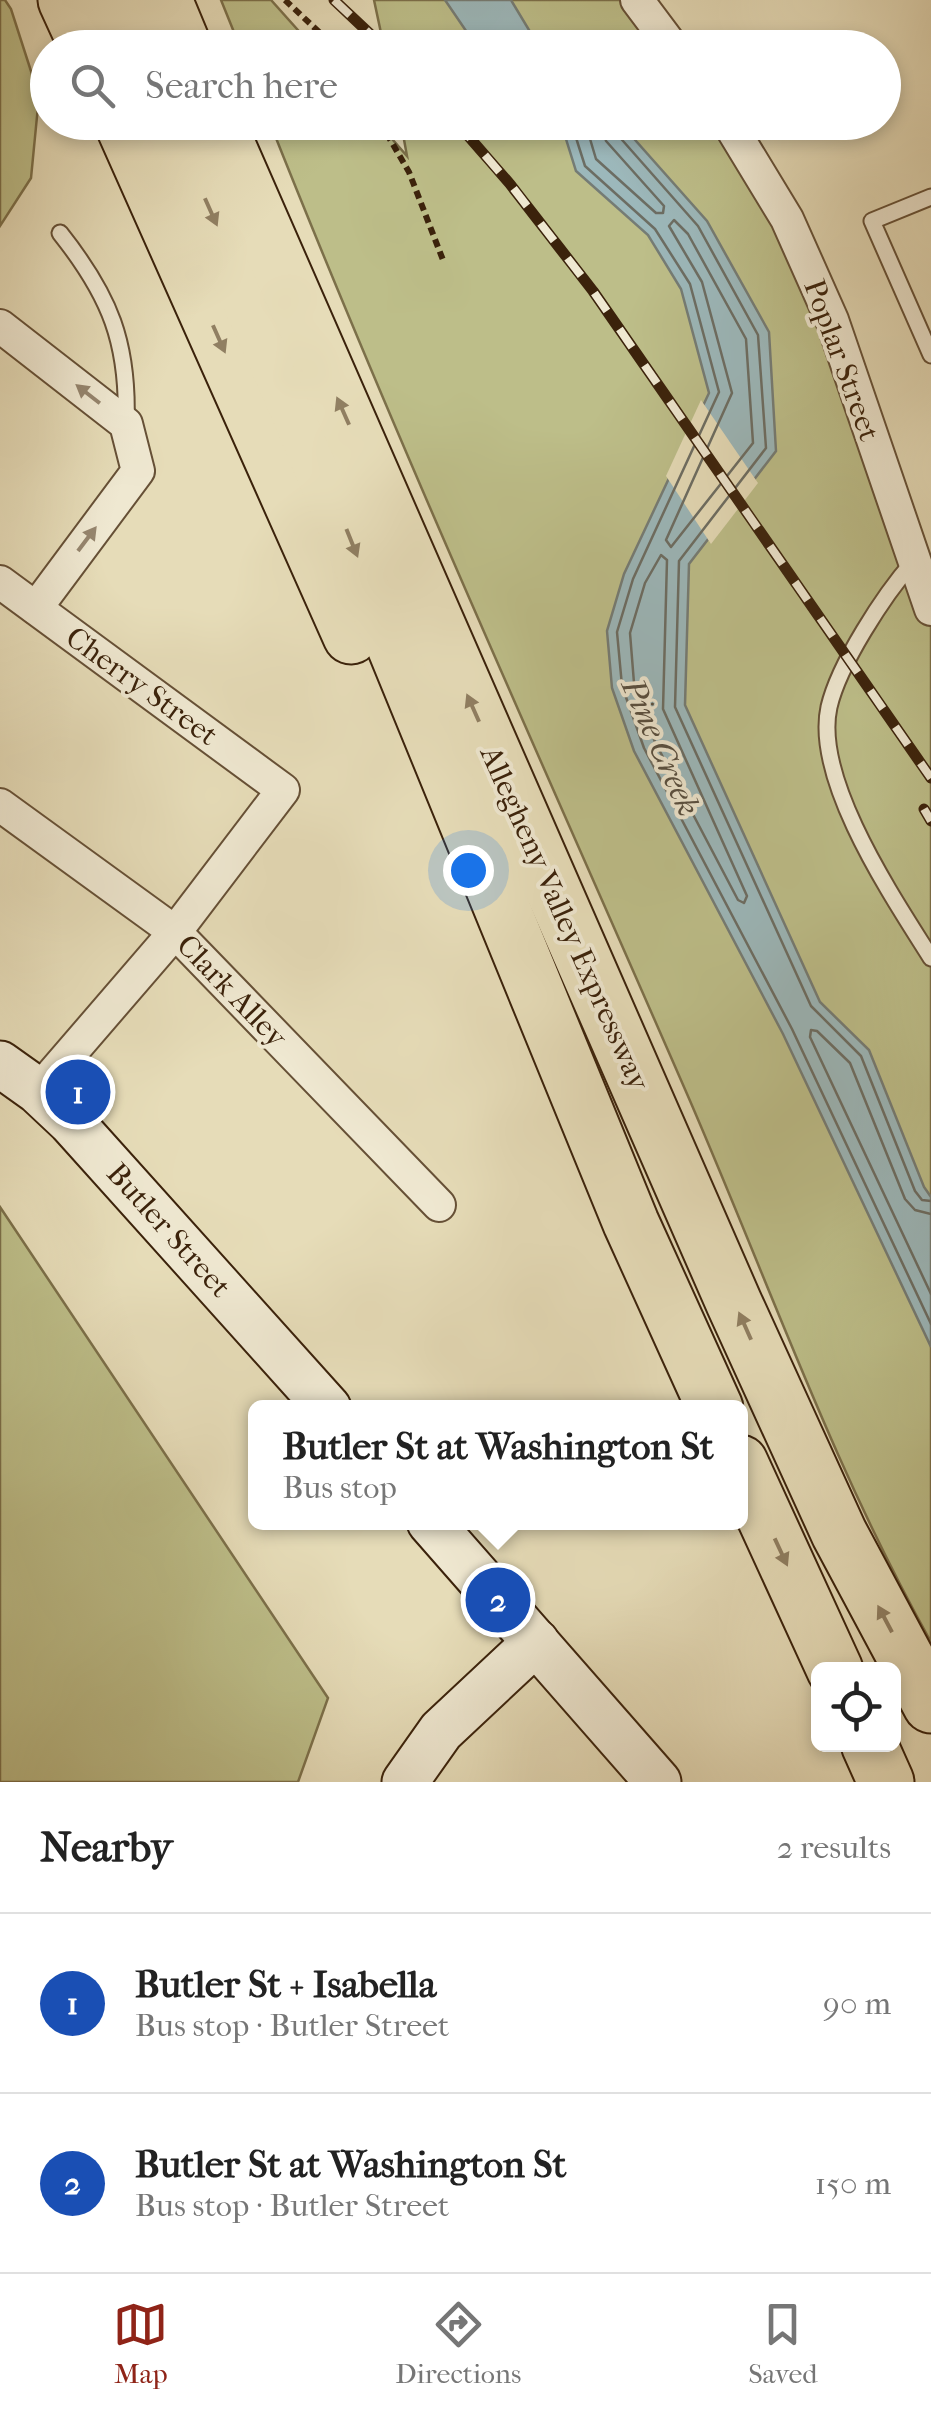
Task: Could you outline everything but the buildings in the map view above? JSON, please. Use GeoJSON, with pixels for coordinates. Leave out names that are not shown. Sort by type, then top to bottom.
{"type":"FeatureCollection","features":[{"type":"Feature","properties":{"kind":"highway"},"geometry":{"type":"LineString","coordinates":[[66,0],[80,30]]}},
{"type":"Feature","properties":{"kind":"highway"},"geometry":{"type":"LineString","coordinates":[[118,0],[131,30]]}},
{"type":"Feature","properties":{"kind":"highway"},"geometry":{"type":"LineString","coordinates":[[164,0],[176,30]]}},
{"type":"Feature","properties":{"kind":"highway"},"geometry":{"type":"LineString","coordinates":[[130,140],[353,641],[631,1222]]}},
{"type":"Feature","properties":{"kind":"highway","name":"Allegheny Valley Expressway"},"geometry":{"type":"LineString","coordinates":[[180,140],[298,412],[631,1222],[711,1400]]}},
{"type":"Feature","properties":{"kind":"highway","name":"Allegheny Valley Expressway"},"geometry":{"type":"LineString","coordinates":[[225,140],[750,1338],[839,1533],[931,1705]]}},
{"type":"Feature","properties":{"kind":"highway"},"geometry":{"type":"LineString","coordinates":[[748,1480],[831,1662]]}},
{"type":"Feature","properties":{"kind":"highway"},"geometry":{"type":"LineString","coordinates":[[873,1752],[886,1782]]}},
{"type":"Feature","properties":{"kind":"street"},"geometry":{"type":"LineString","coordinates":[[637,0],[660,30]]}},
{"type":"Feature","properties":{"kind":"street","name":"Poplar Street"},"geometry":{"type":"LineString","coordinates":[[739,140],[787,219],[832,320],[931,609]]}},
{"type":"Feature","properties":{"kind":"street"},"geometry":{"type":"LineString","coordinates":[[0,326],[126,424],[138,471],[36,608]]}},
{"type":"Feature","properties":{"kind":"street","name":"Cherry Street"},"geometry":{"type":"LineString","coordinates":[[0,582],[283,790],[175,932]]}},
{"type":"Feature","properties":{"kind":"street","name":"Clark Alley"},"geometry":{"type":"LineString","coordinates":[[0,805],[175,932],[439,1205]]}},
{"type":"Feature","properties":{"kind":"street"},"geometry":{"type":"LineString","coordinates":[[38,1090],[175,932]]}},
{"type":"Feature","properties":{"kind":"street","name":"Butler Street"},"geometry":{"type":"LineString","coordinates":[[0,1064],[38,1090],[144,1200],[321,1400]]}},
{"type":"Feature","properties":{"kind":"street"},"geometry":{"type":"LineString","coordinates":[[437,1530],[658,1782]]}},
{"type":"Feature","properties":{"kind":"street"},"geometry":{"type":"LineString","coordinates":[[405,1782],[441,1731],[536,1642]]}},
{"type":"Feature","properties":{"kind":"lane"},"geometry":{"type":"LineString","coordinates":[[931,196],[872,221],[931,355]]}},
{"type":"Feature","properties":{"kind":"lane"},"geometry":{"type":"LineString","coordinates":[[60,233],[83,262],[114,317],[128,381],[126,424]]}},
{"type":"Feature","properties":{"kind":"lane"},"geometry":{"type":"LineString","coordinates":[[913,562],[873,618],[828,710],[830,747],[844,801],[883,882],[931,958]]}},
{"type":"Feature","properties":{"kind":"path"},"geometry":{"type":"LineString","coordinates":[[286,0],[317,30]]}},
{"type":"Feature","properties":{"kind":"path"},"geometry":{"type":"LineString","coordinates":[[390,140],[409,172],[443,260]]}},
{"type":"Feature","properties":{"kind":"green space"},"geometry":{"type":"Polygon","coordinates":[[[0,0],[5,0],[30,68],[30,140],[35,140],[31,178],[0,226],[0,0]]]}},
{"type":"Feature","properties":{"kind":"green space"},"geometry":{"type":"Polygon","coordinates":[[[221,0],[271,0],[298,30],[233,30],[221,0]]]}},
{"type":"Feature","properties":{"kind":"green space"},"geometry":{"type":"Polygon","coordinates":[[[374,0],[637,0],[660,30],[380,30],[374,0]]]}},
{"type":"Feature","properties":{"kind":"green space"},"geometry":{"type":"Polygon","coordinates":[[[277,140],[393,140],[407,156],[404,140],[738,140],[787,219],[931,609],[931,1642],[831,1438],[684,1087],[277,140]]]}},
{"type":"Feature","properties":{"kind":"green space"},"geometry":{"type":"Polygon","coordinates":[[[0,1207],[328,1698],[298,1782],[0,1782],[0,1207]]]}},
{"type":"Feature","properties":{"kind":"water"},"geometry":{"type":"Polygon","coordinates":[[[445,0],[511,0],[529,30],[465,30],[445,0]]]}},
{"type":"Feature","properties":{"kind":"water","name":"Pine Creek"},"geometry":{"type":"Polygon","coordinates":[[[566,140],[635,140],[707,221],[769,332],[776,451],[689,564],[685,705],[820,1002],[869,1050],[931,1197],[931,1347],[783,1034],[634,751],[612,688],[607,631],[624,574],[709,393],[681,289],[648,235],[576,171],[566,140]]]}},
{"type":"Feature","properties":{"kind":"pier"},"geometry":{"type":"Polygon","coordinates":[[[701,400],[758,483],[711,544],[666,476],[701,400]]]}},
{"type":"Feature","properties":{"kind":"railway"},"geometry":{"type":"LineString","coordinates":[[334,0],[366,30]]}},
{"type":"Feature","properties":{"kind":"railway"},"geometry":{"type":"LineString","coordinates":[[472,140],[593,291],[931,778]]}},
{"type":"Feature","properties":{"kind":"railway"},"geometry":{"type":"LineString","coordinates":[[924,809],[931,821]]}},
{"type":"Feature","properties":{"kind":"place","name":"Butler St + Isabella"},"geometry":{"type":"Point","coordinates":[78,1092]}},
{"type":"Feature","properties":{"kind":"place","name":"Butler St at Washington St"},"geometry":{"type":"Point","coordinates":[498,1600]}}]}
